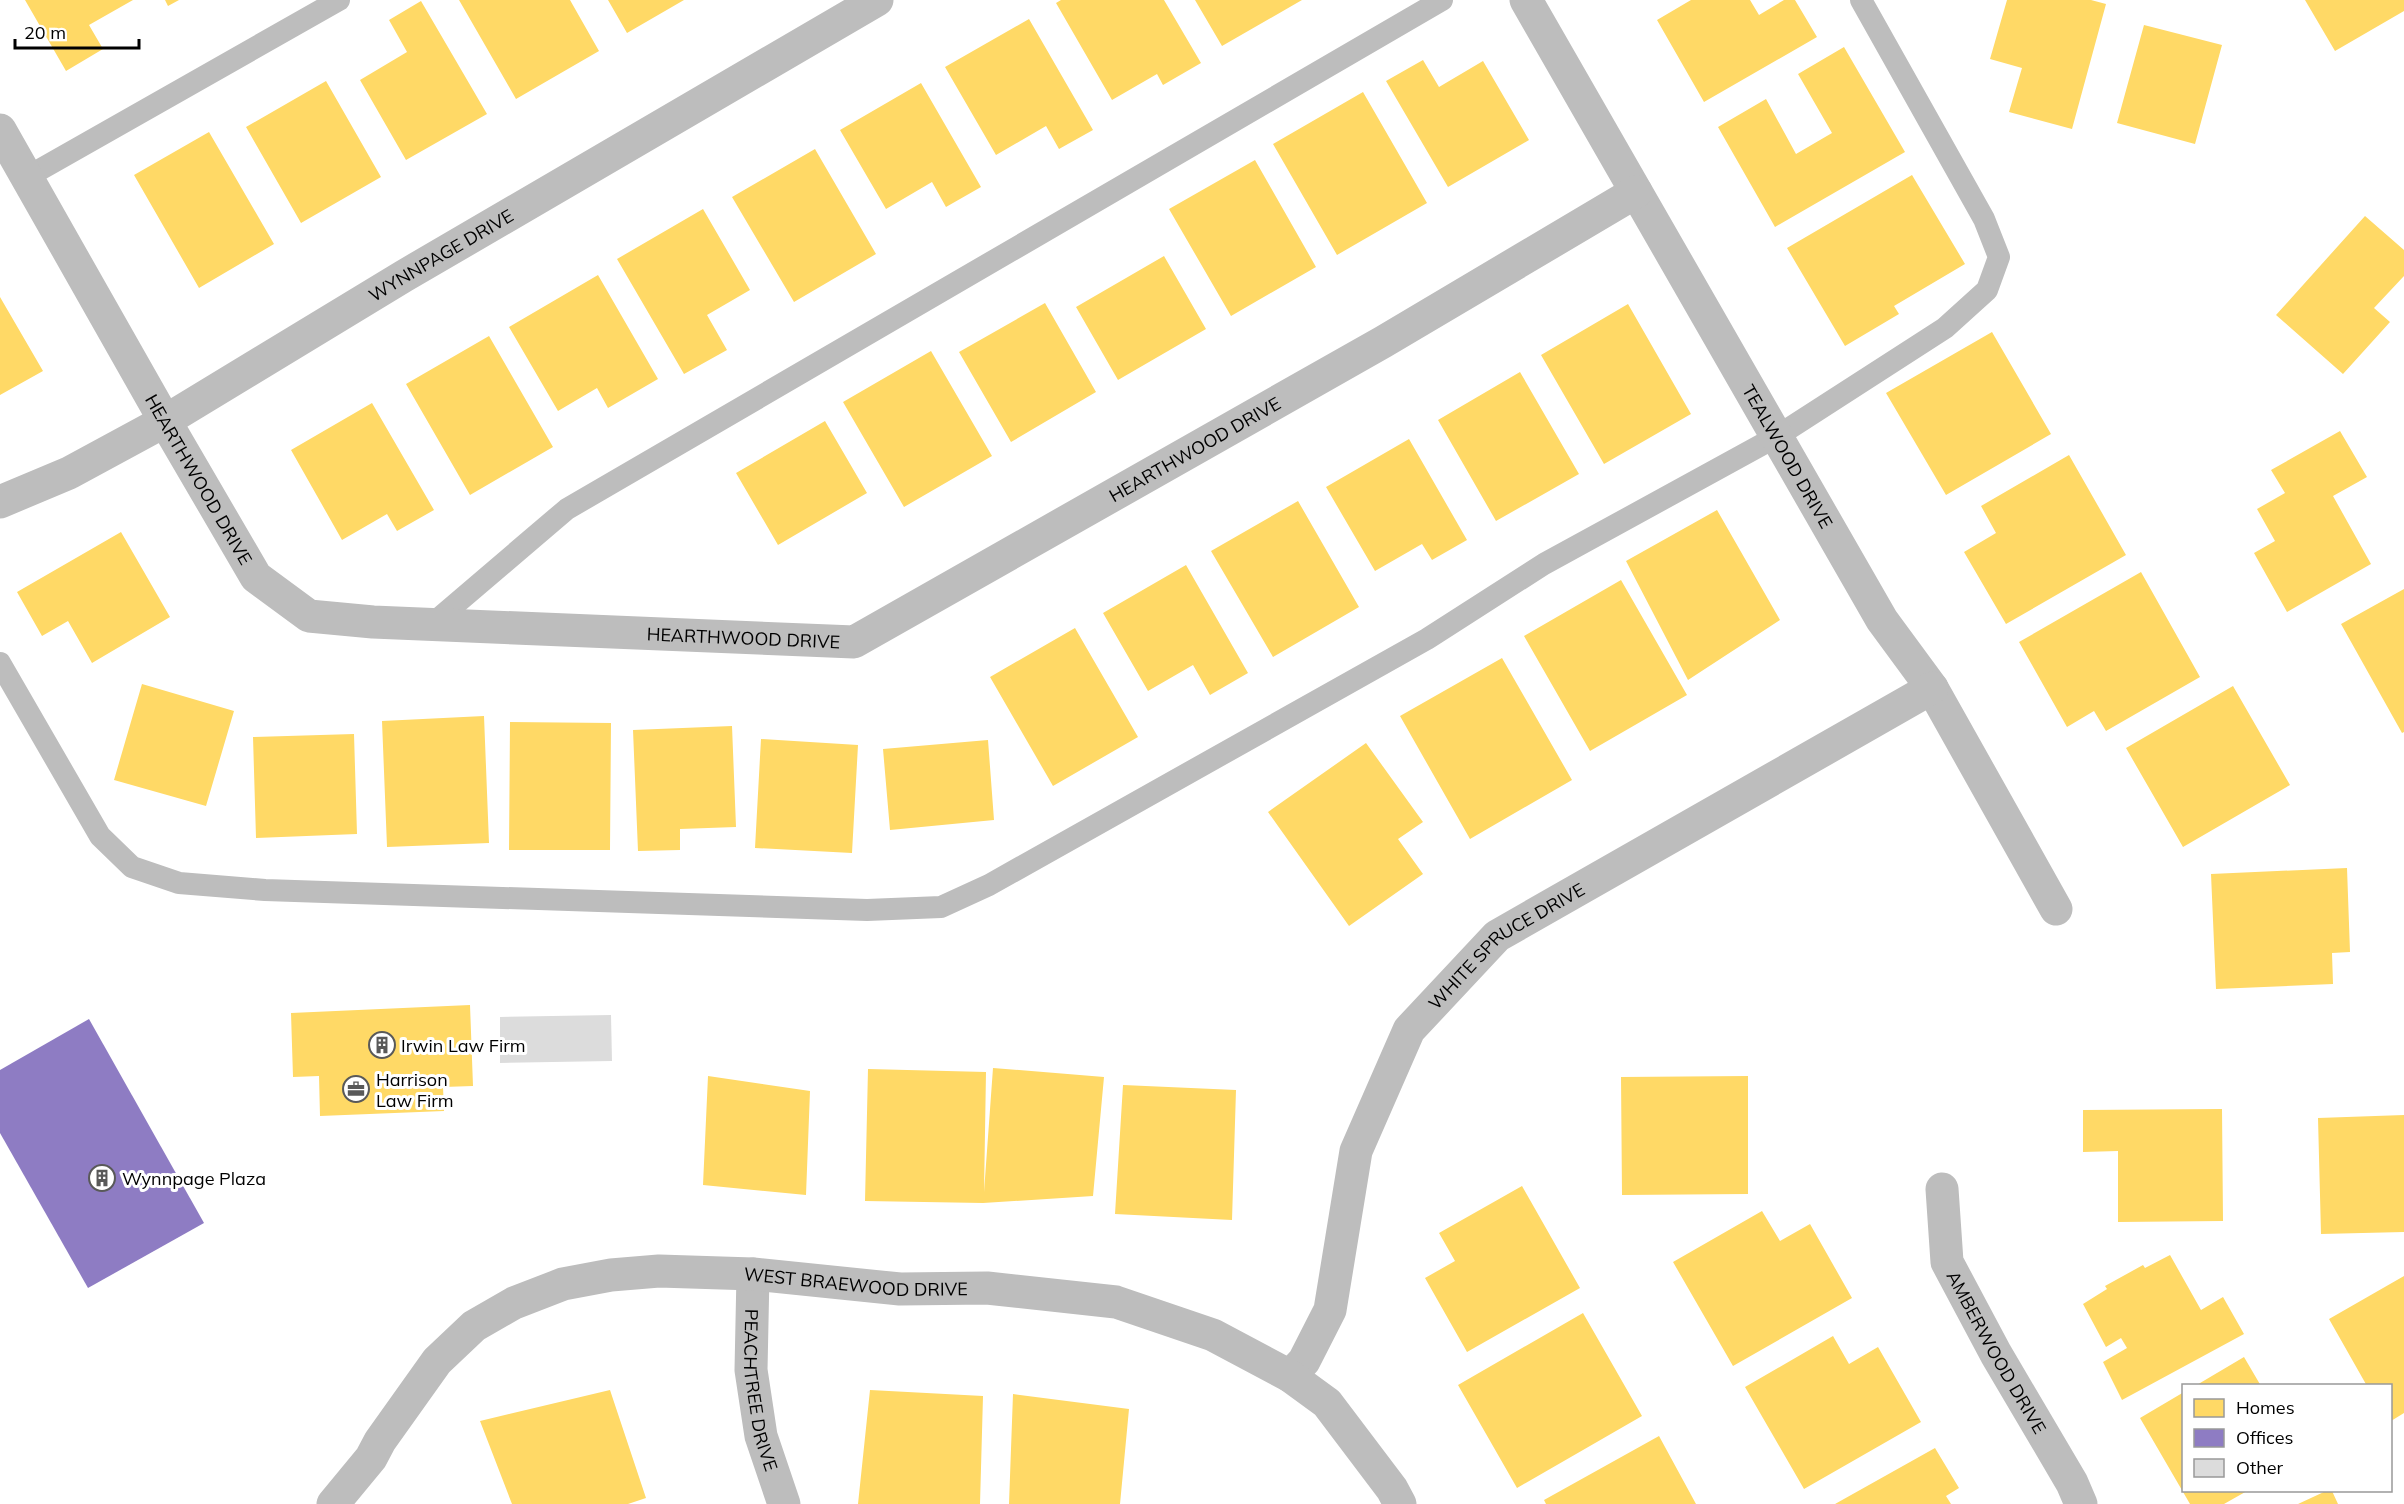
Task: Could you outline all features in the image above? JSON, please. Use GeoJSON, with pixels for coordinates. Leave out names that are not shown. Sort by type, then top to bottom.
{"type":"FeatureCollection","features":[{"type":"Feature","properties":{"kind":"street","name":"WYNNPAGE DRIVE"},"geometry":{"type":"LineString","coordinates":[[0,502],[69,473],[165,422],[404,276],[877,0]]}},
{"type":"Feature","properties":{"kind":"street","name":"TEALWOOD DRIVE"},"geometry":{"type":"LineString","coordinates":[[1526,0],[1882,620],[1932,688],[2056,909]]}},
{"type":"Feature","properties":{"kind":"street","name":"HEARTHWOOD DRIVE"},"geometry":{"type":"LineString","coordinates":[[0,130],[165,422],[256,576],[309,616],[431,625],[854,642],[1383,342],[1636,192]]}},
{"type":"Feature","properties":{"kind":"street","name":"WHITE SPRUCE DRIVE"},"geometry":{"type":"LineString","coordinates":[[1290,1376],[1304,1361],[1329,1310],[1356,1151],[1409,1030],[1497,936],[1932,688]]}},
{"type":"Feature","properties":{"kind":"street","name":"AMBERWOOD DRIVE"},"geometry":{"type":"LineString","coordinates":[[1942,1189],[1947,1262],[1996,1354],[2072,1483],[2081,1504]]}},
{"type":"Feature","properties":{"kind":"street","name":"WEST BRAEWOOD DRIVE"},"geometry":{"type":"LineString","coordinates":[[333,1504],[371,1458],[380,1441],[437,1361],[474,1326],[514,1303],[562,1284],[611,1275],[659,1271],[753,1274],[900,1289],[987,1288],[1116,1302],[1213,1335],[1290,1376],[1327,1403],[1400,1504]]}},
{"type":"Feature","properties":{"kind":"street","name":"PEACHTREE DRIVE"},"geometry":{"type":"LineString","coordinates":[[753,1274],[751,1370],[761,1436],[784,1504]]}},
{"type":"Feature","properties":{"kind":"lane"},"geometry":{"type":"LineString","coordinates":[[27,177],[339,0]]}},
{"type":"Feature","properties":{"kind":"lane"},"geometry":{"type":"LineString","coordinates":[[431,625],[567,509],[1442,0]]}},
{"type":"Feature","properties":{"kind":"lane"},"geometry":{"type":"LineString","coordinates":[[0,663],[100,836],[132,867],[179,883],[265,890],[844,909],[941,907],[989,885],[1274,726],[1427,639],[1544,564],[1776,436],[1945,328],[1987,290],[1999,257],[1984,219],[1861,0]]}},
{"type":"Feature","properties":{"kind":"building: Homes"},"geometry":{"type":"Polygon","coordinates":[[[25,0],[133,0],[89,25],[103,49],[66,71],[25,0]]]}},
{"type":"Feature","properties":{"kind":"building: Homes"},"geometry":{"type":"Polygon","coordinates":[[[165,0],[179,0],[168,6],[165,0]]]}},
{"type":"Feature","properties":{"kind":"building: Homes"},"geometry":{"type":"Polygon","coordinates":[[[459,0],[570,0],[599,51],[516,99],[459,0]]]}},
{"type":"Feature","properties":{"kind":"building: Homes"},"geometry":{"type":"Polygon","coordinates":[[[608,0],[684,0],[627,33],[608,0]]]}},
{"type":"Feature","properties":{"kind":"building: Homes"},"geometry":{"type":"Polygon","coordinates":[[[1061,0],[1164,0],[1201,63],[1163,85],[1157,74],[1112,100],[1056,3],[1061,0]]]}},
{"type":"Feature","properties":{"kind":"building: Homes"},"geometry":{"type":"Polygon","coordinates":[[[1195,0],[1302,0],[1222,46],[1195,0]]]}},
{"type":"Feature","properties":{"kind":"building: Homes"},"geometry":{"type":"Polygon","coordinates":[[[1691,0],[1750,0],[1759,15],[1784,0],[1795,0],[1817,37],[1704,102],[1657,20],[1691,0]]]}},
{"type":"Feature","properties":{"kind":"building: Homes"},"geometry":{"type":"Polygon","coordinates":[[[2007,0],[2091,0],[2106,4],[2072,129],[2009,112],[2022,68],[1990,59],[2007,0]]]}},
{"type":"Feature","properties":{"kind":"building: Homes"},"geometry":{"type":"Polygon","coordinates":[[[2305,0],[2404,0],[2404,11],[2335,51],[2305,0]]]}},
{"type":"Feature","properties":{"kind":"building: Homes"},"geometry":{"type":"Polygon","coordinates":[[[421,1],[487,114],[406,160],[360,80],[407,52],[389,20],[421,1]]]}},
{"type":"Feature","properties":{"kind":"building: Homes"},"geometry":{"type":"Polygon","coordinates":[[[1029,19],[1093,130],[1059,149],[1046,126],[996,155],[945,67],[1029,19]]]}},
{"type":"Feature","properties":{"kind":"building: Homes"},"geometry":{"type":"Polygon","coordinates":[[[2144,25],[2222,45],[2195,144],[2117,123],[2144,25]]]}},
{"type":"Feature","properties":{"kind":"building: Homes"},"geometry":{"type":"Polygon","coordinates":[[[1844,47],[1905,152],[1775,227],[1718,127],[1766,99],[1796,154],[1832,133],[1798,74],[1844,47]]]}},
{"type":"Feature","properties":{"kind":"building: Homes"},"geometry":{"type":"Polygon","coordinates":[[[1423,60],[1439,87],[1483,61],[1529,140],[1448,187],[1386,81],[1423,60]]]}},
{"type":"Feature","properties":{"kind":"building: Homes"},"geometry":{"type":"Polygon","coordinates":[[[326,81],[381,177],[301,223],[246,127],[326,81]]]}},
{"type":"Feature","properties":{"kind":"building: Homes"},"geometry":{"type":"Polygon","coordinates":[[[921,83],[981,187],[946,207],[932,182],[886,209],[840,130],[921,83]]]}},
{"type":"Feature","properties":{"kind":"building: Homes"},"geometry":{"type":"Polygon","coordinates":[[[1363,92],[1427,203],[1337,255],[1273,144],[1363,92]]]}},
{"type":"Feature","properties":{"kind":"building: Homes"},"geometry":{"type":"Polygon","coordinates":[[[209,132],[274,244],[199,288],[134,175],[209,132]]]}},
{"type":"Feature","properties":{"kind":"building: Homes"},"geometry":{"type":"Polygon","coordinates":[[[815,149],[876,254],[794,302],[732,197],[815,149]]]}},
{"type":"Feature","properties":{"kind":"building: Homes"},"geometry":{"type":"Polygon","coordinates":[[[1255,160],[1316,267],[1231,316],[1169,209],[1255,160]]]}},
{"type":"Feature","properties":{"kind":"building: Homes"},"geometry":{"type":"Polygon","coordinates":[[[1912,175],[1965,264],[1894,306],[1899,314],[1845,346],[1787,248],[1912,175]]]}},
{"type":"Feature","properties":{"kind":"building: Homes"},"geometry":{"type":"Polygon","coordinates":[[[703,209],[750,290],[707,315],[727,350],[684,374],[617,259],[703,209]]]}},
{"type":"Feature","properties":{"kind":"building: Homes"},"geometry":{"type":"Polygon","coordinates":[[[2365,216],[2404,250],[2404,276],[2374,308],[2390,322],[2343,374],[2276,315],[2365,216]]]}},
{"type":"Feature","properties":{"kind":"building: Homes"},"geometry":{"type":"Polygon","coordinates":[[[1164,256],[1206,329],[1118,380],[1076,307],[1164,256]]]}},
{"type":"Feature","properties":{"kind":"building: Homes"},"geometry":{"type":"Polygon","coordinates":[[[598,275],[658,379],[608,408],[597,388],[558,411],[509,327],[598,275]]]}},
{"type":"Feature","properties":{"kind":"building: Homes"},"geometry":{"type":"Polygon","coordinates":[[[0,297],[43,371],[0,395],[0,297]]]}},
{"type":"Feature","properties":{"kind":"building: Homes"},"geometry":{"type":"Polygon","coordinates":[[[1045,303],[1096,392],[1011,442],[959,352],[1045,303]]]}},
{"type":"Feature","properties":{"kind":"building: Homes"},"geometry":{"type":"Polygon","coordinates":[[[1628,304],[1691,414],[1604,464],[1541,355],[1628,304]]]}},
{"type":"Feature","properties":{"kind":"building: Homes"},"geometry":{"type":"Polygon","coordinates":[[[1992,332],[2051,434],[1946,495],[1886,393],[1992,332]]]}},
{"type":"Feature","properties":{"kind":"building: Homes"},"geometry":{"type":"Polygon","coordinates":[[[489,336],[553,447],[470,495],[406,384],[489,336]]]}},
{"type":"Feature","properties":{"kind":"building: Homes"},"geometry":{"type":"Polygon","coordinates":[[[931,351],[992,456],[904,507],[843,402],[931,351]]]}},
{"type":"Feature","properties":{"kind":"building: Homes"},"geometry":{"type":"Polygon","coordinates":[[[1520,372],[1579,474],[1496,521],[1438,420],[1520,372]]]}},
{"type":"Feature","properties":{"kind":"building: Homes"},"geometry":{"type":"Polygon","coordinates":[[[372,403],[434,510],[397,531],[387,514],[342,540],[291,450],[372,403]]]}},
{"type":"Feature","properties":{"kind":"building: Homes"},"geometry":{"type":"Polygon","coordinates":[[[825,421],[867,493],[778,545],[736,473],[825,421]]]}},
{"type":"Feature","properties":{"kind":"building: Homes"},"geometry":{"type":"Polygon","coordinates":[[[2340,431],[2367,477],[2333,496],[2371,564],[2287,612],[2254,553],[2275,541],[2257,509],[2285,493],[2271,470],[2340,431]]]}},
{"type":"Feature","properties":{"kind":"building: Homes"},"geometry":{"type":"Polygon","coordinates":[[[1409,439],[1467,540],[1432,560],[1422,544],[1375,571],[1326,487],[1409,439]]]}},
{"type":"Feature","properties":{"kind":"building: Homes"},"geometry":{"type":"Polygon","coordinates":[[[2069,455],[2126,555],[2006,624],[1964,552],[1996,533],[1981,506],[2069,455]]]}},
{"type":"Feature","properties":{"kind":"building: Homes"},"geometry":{"type":"Polygon","coordinates":[[[1298,501],[1359,607],[1273,657],[1211,551],[1298,501]]]}},
{"type":"Feature","properties":{"kind":"building: Homes"},"geometry":{"type":"Polygon","coordinates":[[[1717,510],[1780,620],[1688,680],[1626,561],[1717,510]]]}},
{"type":"Feature","properties":{"kind":"building: Homes"},"geometry":{"type":"Polygon","coordinates":[[[121,532],[170,617],[92,663],[68,621],[42,636],[17,592],[121,532]]]}},
{"type":"Feature","properties":{"kind":"building: Homes"},"geometry":{"type":"Polygon","coordinates":[[[1186,565],[1248,673],[1210,695],[1193,665],[1148,691],[1103,613],[1186,565]]]}},
{"type":"Feature","properties":{"kind":"building: Homes"},"geometry":{"type":"Polygon","coordinates":[[[2141,572],[2200,677],[2106,731],[2094,711],[2067,727],[2019,642],[2141,572]]]}},
{"type":"Feature","properties":{"kind":"building: Homes"},"geometry":{"type":"Polygon","coordinates":[[[1621,580],[1687,695],[1590,751],[1524,636],[1621,580]]]}},
{"type":"Feature","properties":{"kind":"building: Homes"},"geometry":{"type":"Polygon","coordinates":[[[2404,589],[2404,732],[2402,733],[2341,624],[2404,589]]]}},
{"type":"Feature","properties":{"kind":"building: Homes"},"geometry":{"type":"Polygon","coordinates":[[[1075,628],[1138,737],[1053,786],[990,677],[1075,628]]]}},
{"type":"Feature","properties":{"kind":"building: Homes"},"geometry":{"type":"Polygon","coordinates":[[[1502,658],[1572,780],[1470,839],[1400,716],[1502,658]]]}},
{"type":"Feature","properties":{"kind":"building: Homes"},"geometry":{"type":"Polygon","coordinates":[[[142,684],[234,711],[206,806],[114,780],[142,684]]]}},
{"type":"Feature","properties":{"kind":"building: Homes"},"geometry":{"type":"Polygon","coordinates":[[[2233,686],[2290,785],[2183,847],[2126,748],[2233,686]]]}},
{"type":"Feature","properties":{"kind":"building: Homes"},"geometry":{"type":"Polygon","coordinates":[[[484,716],[489,843],[387,847],[382,721],[484,716]]]}},
{"type":"Feature","properties":{"kind":"building: Homes"},"geometry":{"type":"Polygon","coordinates":[[[510,722],[611,723],[610,850],[509,850],[510,722]]]}},
{"type":"Feature","properties":{"kind":"building: Homes"},"geometry":{"type":"Polygon","coordinates":[[[732,726],[736,827],[680,829],[680,850],[638,851],[633,730],[732,726]]]}},
{"type":"Feature","properties":{"kind":"building: Homes"},"geometry":{"type":"Polygon","coordinates":[[[354,734],[357,834],[256,838],[253,737],[354,734]]]}},
{"type":"Feature","properties":{"kind":"building: Homes"},"geometry":{"type":"Polygon","coordinates":[[[761,739],[858,745],[852,853],[755,848],[761,739]]]}},
{"type":"Feature","properties":{"kind":"building: Homes"},"geometry":{"type":"Polygon","coordinates":[[[988,740],[994,820],[890,830],[883,749],[988,740]]]}},
{"type":"Feature","properties":{"kind":"building: Homes"},"geometry":{"type":"Polygon","coordinates":[[[1366,743],[1423,822],[1398,839],[1423,874],[1349,926],[1268,812],[1366,743]]]}},
{"type":"Feature","properties":{"kind":"building: Homes"},"geometry":{"type":"Polygon","coordinates":[[[2347,868],[2350,952],[2332,953],[2333,984],[2216,989],[2211,874],[2347,868]]]}},
{"type":"Feature","properties":{"kind":"building: Homes","name":"Irwin Law Firm"},"geometry":{"type":"Polygon","coordinates":[[[470,1005],[473,1086],[443,1087],[444,1111],[320,1116],[319,1076],[293,1077],[291,1013],[470,1005]]]}},
{"type":"Feature","properties":{"kind":"building: Homes"},"geometry":{"type":"Polygon","coordinates":[[[993,1068],[1104,1077],[1093,1196],[983,1203],[865,1201],[868,1069],[986,1072],[984,1192],[993,1068]]]}},
{"type":"Feature","properties":{"kind":"building: Homes"},"geometry":{"type":"Polygon","coordinates":[[[708,1076],[810,1091],[806,1195],[703,1185],[708,1076]]]}},
{"type":"Feature","properties":{"kind":"building: Homes"},"geometry":{"type":"Polygon","coordinates":[[[1748,1076],[1748,1194],[1622,1195],[1621,1077],[1748,1076]]]}},
{"type":"Feature","properties":{"kind":"building: Homes"},"geometry":{"type":"Polygon","coordinates":[[[1123,1085],[1236,1090],[1232,1220],[1115,1214],[1123,1085]]]}},
{"type":"Feature","properties":{"kind":"building: Homes"},"geometry":{"type":"Polygon","coordinates":[[[2222,1109],[2223,1221],[2118,1222],[2118,1151],[2083,1152],[2083,1110],[2222,1109]]]}},
{"type":"Feature","properties":{"kind":"building: Homes"},"geometry":{"type":"Polygon","coordinates":[[[2404,1115],[2404,1232],[2321,1234],[2318,1118],[2404,1115]]]}},
{"type":"Feature","properties":{"kind":"building: Homes"},"geometry":{"type":"Polygon","coordinates":[[[1522,1186],[1580,1288],[1467,1352],[1425,1278],[1455,1261],[1439,1233],[1522,1186]]]}},
{"type":"Feature","properties":{"kind":"building: Homes"},"geometry":{"type":"Polygon","coordinates":[[[1762,1211],[1780,1241],[1810,1224],[1852,1298],[1733,1366],[1673,1262],[1762,1211]]]}},
{"type":"Feature","properties":{"kind":"building: Homes"},"geometry":{"type":"Polygon","coordinates":[[[2170,1255],[2201,1310],[2223,1297],[2244,1334],[2122,1400],[2103,1362],[2127,1348],[2121,1338],[2106,1347],[2083,1304],[2107,1289],[2105,1286],[2143,1265],[2145,1268],[2170,1255]]]}},
{"type":"Feature","properties":{"kind":"building: Homes"},"geometry":{"type":"Polygon","coordinates":[[[2404,1276],[2404,1413],[2392,1420],[2392,1384],[2366,1384],[2329,1319],[2404,1276]]]}},
{"type":"Feature","properties":{"kind":"building: Homes"},"geometry":{"type":"Polygon","coordinates":[[[1583,1313],[1642,1416],[1517,1488],[1458,1385],[1583,1313]]]}},
{"type":"Feature","properties":{"kind":"building: Homes"},"geometry":{"type":"Polygon","coordinates":[[[1833,1336],[1849,1364],[1878,1347],[1921,1422],[1804,1489],[1745,1387],[1833,1336]]]}},
{"type":"Feature","properties":{"kind":"building: Homes"},"geometry":{"type":"Polygon","coordinates":[[[2244,1357],[2260,1384],[2198,1384],[2244,1357]]]}},
{"type":"Feature","properties":{"kind":"building: Homes"},"geometry":{"type":"Polygon","coordinates":[[[610,1390],[646,1498],[628,1504],[512,1504],[480,1421],[610,1390]]]}},
{"type":"Feature","properties":{"kind":"building: Homes"},"geometry":{"type":"Polygon","coordinates":[[[870,1390],[983,1396],[980,1504],[858,1504],[870,1390]]]}},
{"type":"Feature","properties":{"kind":"building: Homes"},"geometry":{"type":"Polygon","coordinates":[[[2182,1393],[2182,1490],[2140,1418],[2182,1393]]]}},
{"type":"Feature","properties":{"kind":"building: Homes"},"geometry":{"type":"Polygon","coordinates":[[[1013,1394],[1129,1409],[1120,1504],[1009,1504],[1013,1394]]]}},
{"type":"Feature","properties":{"kind":"building: Homes"},"geometry":{"type":"Polygon","coordinates":[[[1659,1436],[1696,1504],[1546,1504],[1544,1500],[1659,1436]]]}},
{"type":"Feature","properties":{"kind":"building: Homes"},"geometry":{"type":"Polygon","coordinates":[[[1935,1448],[1959,1488],[1946,1496],[1951,1504],[1835,1504],[1935,1448]]]}},
{"type":"Feature","properties":{"kind":"building: Homes"},"geometry":{"type":"Polygon","coordinates":[[[2183,1492],[2245,1492],[2224,1504],[2190,1504],[2183,1492]]]}},
{"type":"Feature","properties":{"kind":"building: Homes"},"geometry":{"type":"Polygon","coordinates":[[[2324,1492],[2332,1492],[2338,1504],[2298,1504],[2324,1492]]]}},
{"type":"Feature","properties":{"kind":"building: Offices","name":"Wynnpage Plaza"},"geometry":{"type":"Polygon","coordinates":[[[89,1019],[204,1223],[88,1288],[0,1133],[0,1070],[89,1019]]]}},
{"type":"Feature","properties":{"kind":"building: Other"},"geometry":{"type":"Polygon","coordinates":[[[611,1015],[612,1061],[500,1063],[500,1017],[611,1015]]]}},
{"type":"Feature","properties":{"kind":"place","name":"Irwin Law Firm"},"geometry":{"type":"Point","coordinates":[382,1045]}},
{"type":"Feature","properties":{"kind":"place","name":"Harrison Law Firm"},"geometry":{"type":"Point","coordinates":[356,1089]}},
{"type":"Feature","properties":{"kind":"place","name":"Wynnpage Plaza"},"geometry":{"type":"Point","coordinates":[102,1178]}}]}
